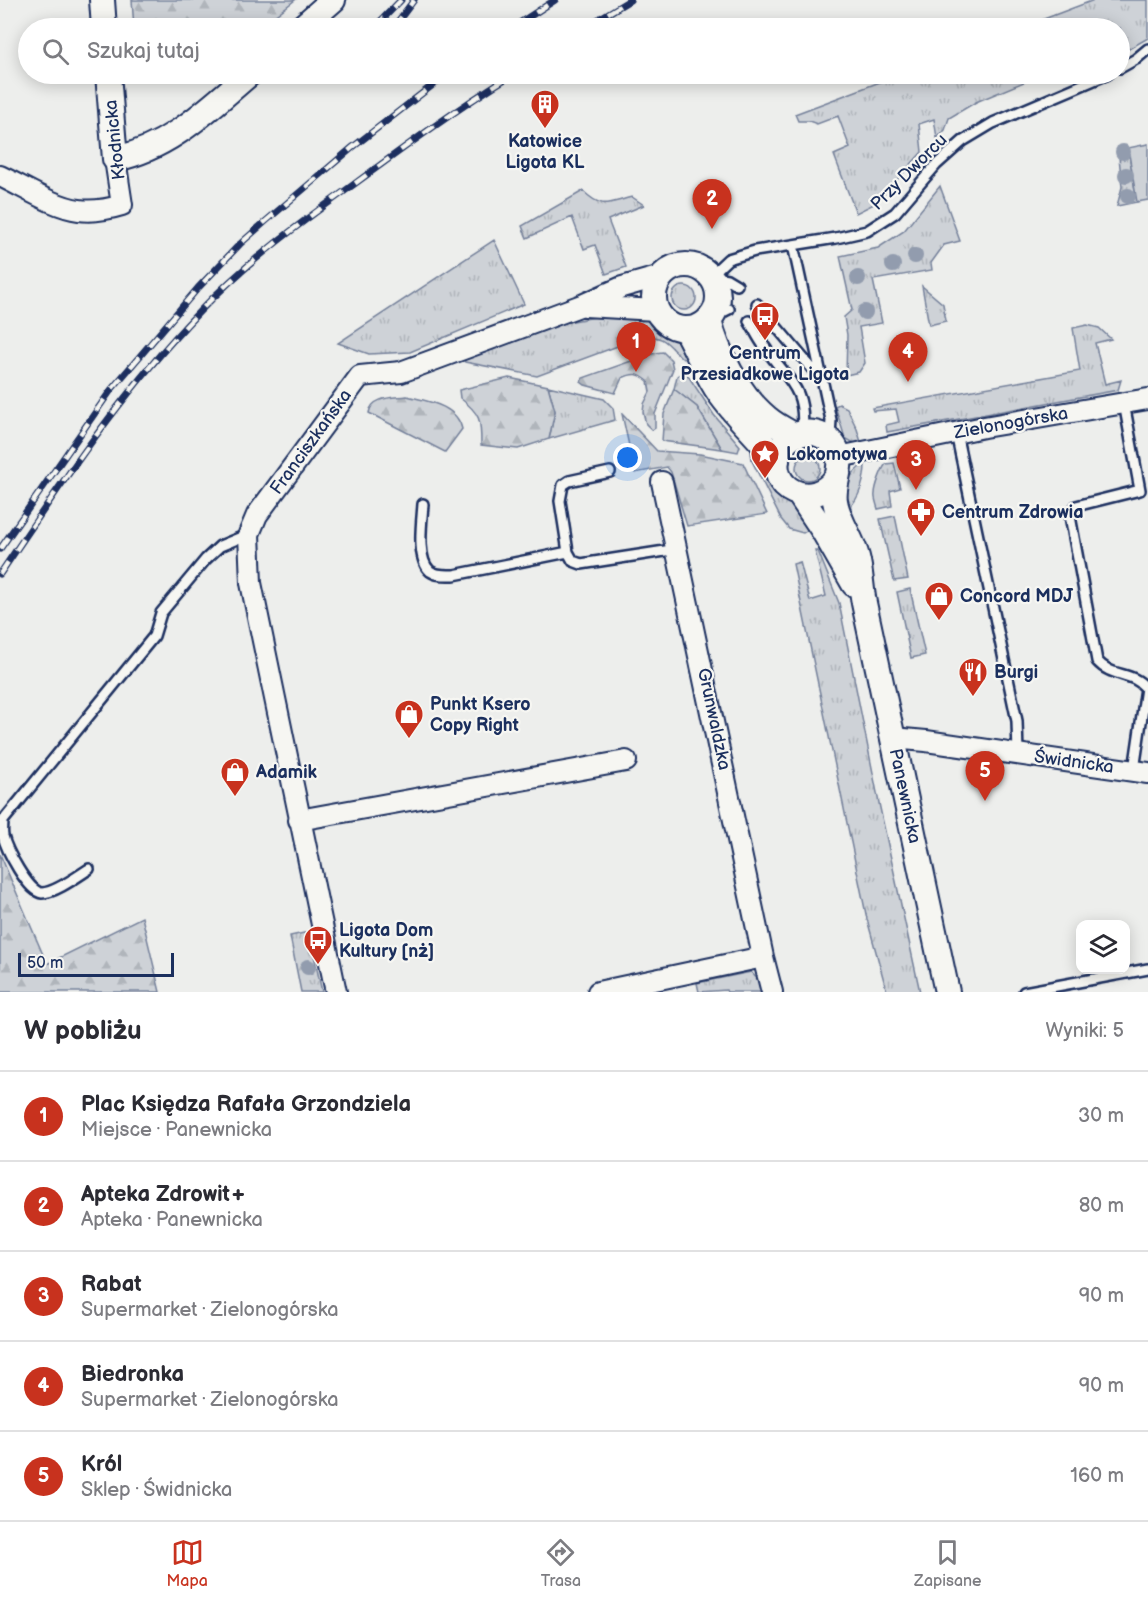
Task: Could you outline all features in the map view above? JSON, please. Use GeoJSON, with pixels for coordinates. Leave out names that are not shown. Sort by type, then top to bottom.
{"type":"FeatureCollection","features":[{"type":"Feature","properties":{"kind":"street"},"geometry":{"type":"LineString","coordinates":[[102,0],[103,18]]}},
{"type":"Feature","properties":{"kind":"street"},"geometry":{"type":"LineString","coordinates":[[312,18],[333,0]]}},
{"type":"Feature","properties":{"kind":"street","name":"Kłodnicka"},"geometry":{"type":"LineString","coordinates":[[0,176],[66,207],[87,210],[122,206],[115,159],[109,84]]}},
{"type":"Feature","properties":{"kind":"street"},"geometry":{"type":"LineString","coordinates":[[115,159],[163,143],[183,130],[237,84]]}},
{"type":"Feature","properties":{"kind":"street"},"geometry":{"type":"LineString","coordinates":[[719,314],[698,327],[685,329],[669,325],[656,310],[654,290],[661,276],[673,267],[682,265],[698,267],[710,276],[718,297],[719,314],[712,331],[738,384],[767,419],[798,434]]}},
{"type":"Feature","properties":{"kind":"street","name":"Franciszkańska"},"geometry":{"type":"LineString","coordinates":[[336,992],[251,583],[249,534],[257,515],[360,376],[401,372],[582,305],[622,287],[661,276]]}},
{"type":"Feature","properties":{"kind":"street"},"geometry":{"type":"LineString","coordinates":[[582,305],[656,310]]}},
{"type":"Feature","properties":{"kind":"street","name":"Panewnicka"},"geometry":{"type":"LineString","coordinates":[[685,329],[716,387],[735,413],[777,461],[777,470],[784,485],[799,494],[863,599]]}},
{"type":"Feature","properties":{"kind":"street","name":"Zielonogórska"},"geometry":{"type":"LineString","coordinates":[[835,458],[956,433],[1148,399]]}},
{"type":"Feature","properties":{"kind":"street"},"geometry":{"type":"LineString","coordinates":[[777,461],[783,444],[798,434],[811,432],[835,458],[825,491],[807,496],[799,494]]}},
{"type":"Feature","properties":{"kind":"street","name":"Panewnicka"},"geometry":{"type":"LineString","coordinates":[[835,458],[835,501],[857,557],[863,599],[947,992]]}},
{"type":"Feature","properties":{"kind":"street","name":"Grunwaldzka"},"geometry":{"type":"LineString","coordinates":[[662,482],[772,992]]}},
{"type":"Feature","properties":{"kind":"street","name":"Świdnicka"},"geometry":{"type":"LineString","coordinates":[[892,738],[1141,772]]}},
{"type":"Feature","properties":{"kind":"street"},"geometry":{"type":"LineString","coordinates":[[299,819],[626,761]]}},
{"type":"Feature","properties":{"kind":"street"},"geometry":{"type":"LineString","coordinates":[[598,992],[763,957]]}},
{"type":"Feature","properties":{"kind":"lane"},"geometry":{"type":"LineString","coordinates":[[1130,62],[1148,49]]}},
{"type":"Feature","properties":{"kind":"lane"},"geometry":{"type":"LineString","coordinates":[[1136,59],[1148,60]]}},
{"type":"Feature","properties":{"kind":"lane","name":"Przy Dworcu"},"geometry":{"type":"LineString","coordinates":[[710,276],[728,259],[755,251],[852,236],[878,225],[895,213],[936,165],[963,141],[993,123],[1084,84]]}},
{"type":"Feature","properties":{"kind":"lane"},"geometry":{"type":"LineString","coordinates":[[793,245],[831,420],[835,458]]}},
{"type":"Feature","properties":{"kind":"lane"},"geometry":{"type":"LineString","coordinates":[[710,276],[727,279],[737,285]]}},
{"type":"Feature","properties":{"kind":"lane"},"geometry":{"type":"LineString","coordinates":[[757,304],[821,380]]}},
{"type":"Feature","properties":{"kind":"lane"},"geometry":{"type":"LineString","coordinates":[[749,321],[764,346],[796,387],[803,406],[798,434]]}},
{"type":"Feature","properties":{"kind":"lane"},"geometry":{"type":"LineString","coordinates":[[1124,403],[1140,490],[1076,506],[1070,516],[1097,661],[1104,669],[1140,680],[1146,688],[1141,772]]}},
{"type":"Feature","properties":{"kind":"lane"},"geometry":{"type":"LineString","coordinates":[[956,433],[1017,721],[1018,755]]}},
{"type":"Feature","properties":{"kind":"lane"},"geometry":{"type":"LineString","coordinates":[[610,472],[569,481],[563,486],[560,501],[568,552],[573,561],[580,564],[678,549]]}},
{"type":"Feature","properties":{"kind":"lane"},"geometry":{"type":"LineString","coordinates":[[423,504],[422,552],[424,562],[430,571],[439,575],[454,575],[568,552]]}},
{"type":"Feature","properties":{"kind":"lane"},"geometry":{"type":"LineString","coordinates":[[89,869],[53,890],[42,893],[35,890],[27,884],[5,842],[2,833],[3,821],[154,636],[161,613],[206,559],[220,546],[249,534]]}},
{"type":"Feature","properties":{"kind":"lane"},"geometry":{"type":"LineString","coordinates":[[1024,992],[1148,969]]}},
{"type":"Feature","properties":{"kind":"green space"},"geometry":{"type":"Polygon","coordinates":[[[132,0],[295,0],[272,18],[133,18],[132,0]]]}},
{"type":"Feature","properties":{"kind":"green space"},"geometry":{"type":"Polygon","coordinates":[[[1094,0],[1148,0],[1148,38],[1130,48],[1130,18],[1046,18],[1094,0]]]}},
{"type":"Feature","properties":{"kind":"green space"},"geometry":{"type":"Polygon","coordinates":[[[874,84],[1019,84],[976,102],[949,118],[945,130],[937,138],[934,119],[919,124],[922,152],[876,203],[856,213],[834,155],[850,148],[838,116],[817,124],[798,121],[795,114],[874,84]]]}},
{"type":"Feature","properties":{"kind":"green space"},"geometry":{"type":"Polygon","coordinates":[[[1148,144],[1148,200],[1137,202],[1128,148],[1148,144]]]}},
{"type":"Feature","properties":{"kind":"green space"},"geometry":{"type":"Polygon","coordinates":[[[1118,147],[1128,148],[1137,202],[1117,206],[1122,187],[1118,147]]]}},
{"type":"Feature","properties":{"kind":"green space"},"geometry":{"type":"Polygon","coordinates":[[[940,186],[960,241],[944,245],[931,263],[932,270],[873,280],[882,323],[859,327],[865,363],[859,372],[846,375],[847,335],[844,317],[852,310],[840,256],[878,248],[904,231],[940,186]]]}},
{"type":"Feature","properties":{"kind":"green space"},"geometry":{"type":"Polygon","coordinates":[[[583,191],[601,203],[611,203],[632,197],[644,205],[608,220],[626,267],[606,274],[595,245],[584,249],[572,217],[527,238],[522,226],[583,191]]]}},
{"type":"Feature","properties":{"kind":"green space"},"geometry":{"type":"Polygon","coordinates":[[[494,240],[524,304],[410,352],[369,354],[338,343],[494,240]]]}},
{"type":"Feature","properties":{"kind":"green space"},"geometry":{"type":"Polygon","coordinates":[[[679,286],[689,286],[696,293],[696,303],[689,310],[679,310],[672,303],[672,293],[679,286]]]}},
{"type":"Feature","properties":{"kind":"green space"},"geometry":{"type":"Polygon","coordinates":[[[922,286],[943,304],[946,321],[929,325],[922,286]]]}},
{"type":"Feature","properties":{"kind":"green space"},"geometry":{"type":"Polygon","coordinates":[[[607,315],[643,315],[676,339],[690,357],[683,359],[661,339],[642,337],[537,376],[464,360],[562,323],[607,315]]]}},
{"type":"Feature","properties":{"kind":"green space"},"geometry":{"type":"Polygon","coordinates":[[[1087,325],[1099,328],[1111,339],[1095,343],[1105,384],[1121,380],[1118,390],[887,432],[886,425],[899,422],[896,409],[873,411],[872,408],[1080,371],[1073,328],[1087,325]]]}},
{"type":"Feature","properties":{"kind":"green space"},"geometry":{"type":"Polygon","coordinates":[[[663,352],[671,360],[673,369],[655,414],[655,428],[652,430],[646,424],[643,412],[650,392],[648,381],[645,378],[639,375],[629,375],[622,378],[615,393],[581,382],[583,378],[654,353],[663,352]]]}},
{"type":"Feature","properties":{"kind":"green space"},"geometry":{"type":"Polygon","coordinates":[[[685,371],[714,415],[740,446],[738,452],[722,449],[697,407],[674,389],[677,376],[685,371]]]}},
{"type":"Feature","properties":{"kind":"green space"},"geometry":{"type":"Polygon","coordinates":[[[509,378],[548,386],[555,411],[549,439],[518,449],[481,445],[481,429],[476,413],[460,398],[459,390],[509,378]]]}},
{"type":"Feature","properties":{"kind":"green space"},"geometry":{"type":"Polygon","coordinates":[[[548,386],[604,399],[613,408],[615,420],[549,439],[555,411],[548,386]]]}},
{"type":"Feature","properties":{"kind":"green space"},"geometry":{"type":"Polygon","coordinates":[[[674,389],[697,407],[722,449],[662,441],[664,414],[674,389]]]}},
{"type":"Feature","properties":{"kind":"green space"},"geometry":{"type":"Polygon","coordinates":[[[407,396],[440,405],[454,414],[459,421],[462,429],[445,452],[369,413],[374,403],[407,396]]]}},
{"type":"Feature","properties":{"kind":"green space"},"geometry":{"type":"Polygon","coordinates":[[[839,404],[847,408],[861,442],[854,443],[845,438],[835,406],[839,404]]]}},
{"type":"Feature","properties":{"kind":"green space"},"geometry":{"type":"Polygon","coordinates":[[[622,414],[657,451],[700,454],[743,463],[767,514],[687,526],[671,472],[667,467],[635,473],[622,414]]]}},
{"type":"Feature","properties":{"kind":"green space"},"geometry":{"type":"Polygon","coordinates":[[[753,443],[761,452],[778,495],[794,506],[813,527],[803,533],[789,529],[781,519],[752,461],[753,443]]]}},
{"type":"Feature","properties":{"kind":"green space"},"geometry":{"type":"Polygon","coordinates":[[[803,456],[813,456],[820,463],[820,473],[813,480],[803,480],[796,473],[796,463],[803,456]]]}},
{"type":"Feature","properties":{"kind":"green space"},"geometry":{"type":"Polygon","coordinates":[[[865,463],[861,488],[847,510],[848,483],[853,473],[865,463]]]}},
{"type":"Feature","properties":{"kind":"green space"},"geometry":{"type":"Polygon","coordinates":[[[894,463],[900,488],[890,491],[892,506],[878,509],[875,496],[879,478],[886,464],[894,463]]]}},
{"type":"Feature","properties":{"kind":"green space"},"geometry":{"type":"Polygon","coordinates":[[[895,516],[908,579],[894,581],[880,519],[895,516]]]}},
{"type":"Feature","properties":{"kind":"green space"},"geometry":{"type":"Polygon","coordinates":[[[815,551],[818,551],[839,603],[920,992],[887,992],[867,919],[793,564],[800,562],[810,601],[826,596],[815,551]]]}},
{"type":"Feature","properties":{"kind":"green space"},"geometry":{"type":"Polygon","coordinates":[[[910,589],[925,655],[911,658],[897,592],[910,589]]]}},
{"type":"Feature","properties":{"kind":"green space"},"geometry":{"type":"Polygon","coordinates":[[[0,854],[47,964],[142,917],[160,992],[0,992],[0,854]]]}},
{"type":"Feature","properties":{"kind":"green space"},"geometry":{"type":"Polygon","coordinates":[[[309,932],[322,992],[301,992],[290,936],[309,932]]]}},
{"type":"Feature","properties":{"kind":"green space"},"geometry":{"type":"Polygon","coordinates":[[[751,972],[759,981],[761,992],[727,992],[726,990],[699,992],[697,983],[751,972]]]}},
{"type":"Feature","properties":{"kind":"railway"},"geometry":{"type":"LineString","coordinates":[[384,18],[401,0]]}},
{"type":"Feature","properties":{"kind":"railway"},"geometry":{"type":"LineString","coordinates":[[400,18],[414,0]]}},
{"type":"Feature","properties":{"kind":"railway"},"geometry":{"type":"LineString","coordinates":[[527,18],[555,0]]}},
{"type":"Feature","properties":{"kind":"railway"},"geometry":{"type":"LineString","coordinates":[[600,18],[630,0]]}},
{"type":"Feature","properties":{"kind":"railway"},"geometry":{"type":"LineString","coordinates":[[0,549],[111,390],[198,288],[240,244],[266,221],[353,147],[434,84]]}},
{"type":"Feature","properties":{"kind":"railway"},"geometry":{"type":"LineString","coordinates":[[0,574],[94,438],[145,373],[218,293],[254,260],[313,214],[497,84]]}},
{"type":"Feature","properties":{"kind":"place","name":"Katowice Ligota KL"},"geometry":{"type":"Point","coordinates":[545,130]}},
{"type":"Feature","properties":{"kind":"place","name":"Apteka Zdrowit+"},"geometry":{"type":"Point","coordinates":[712,229]}},
{"type":"Feature","properties":{"kind":"place","name":"Centrum Przesiadkowe Ligota"},"geometry":{"type":"Point","coordinates":[765,342]}},
{"type":"Feature","properties":{"kind":"place","name":"Plac Księdza Rafała Grzondziela"},"geometry":{"type":"Point","coordinates":[636,372]}},
{"type":"Feature","properties":{"kind":"place","name":"Biedronka"},"geometry":{"type":"Point","coordinates":[908,382]}},
{"type":"Feature","properties":{"kind":"place","name":"Lokomotywa"},"geometry":{"type":"Point","coordinates":[765,480]}},
{"type":"Feature","properties":{"kind":"place","name":"Rabat"},"geometry":{"type":"Point","coordinates":[916,490]}},
{"type":"Feature","properties":{"kind":"place","name":"Centrum Zdrowia"},"geometry":{"type":"Point","coordinates":[921,538]}},
{"type":"Feature","properties":{"kind":"place","name":"Concord MDJ"},"geometry":{"type":"Point","coordinates":[939,622]}},
{"type":"Feature","properties":{"kind":"place","name":"Burgi"},"geometry":{"type":"Point","coordinates":[973,698]}},
{"type":"Feature","properties":{"kind":"place","name":"Punkt Ksero Copy Right"},"geometry":{"type":"Point","coordinates":[409,740]}},
{"type":"Feature","properties":{"kind":"place","name":"Adamik"},"geometry":{"type":"Point","coordinates":[235,798]}},
{"type":"Feature","properties":{"kind":"place","name":"Król"},"geometry":{"type":"Point","coordinates":[985,801]}},
{"type":"Feature","properties":{"kind":"place","name":"Ligota Dom Kultury [nż]"},"geometry":{"type":"Point","coordinates":[318,966]}}]}
